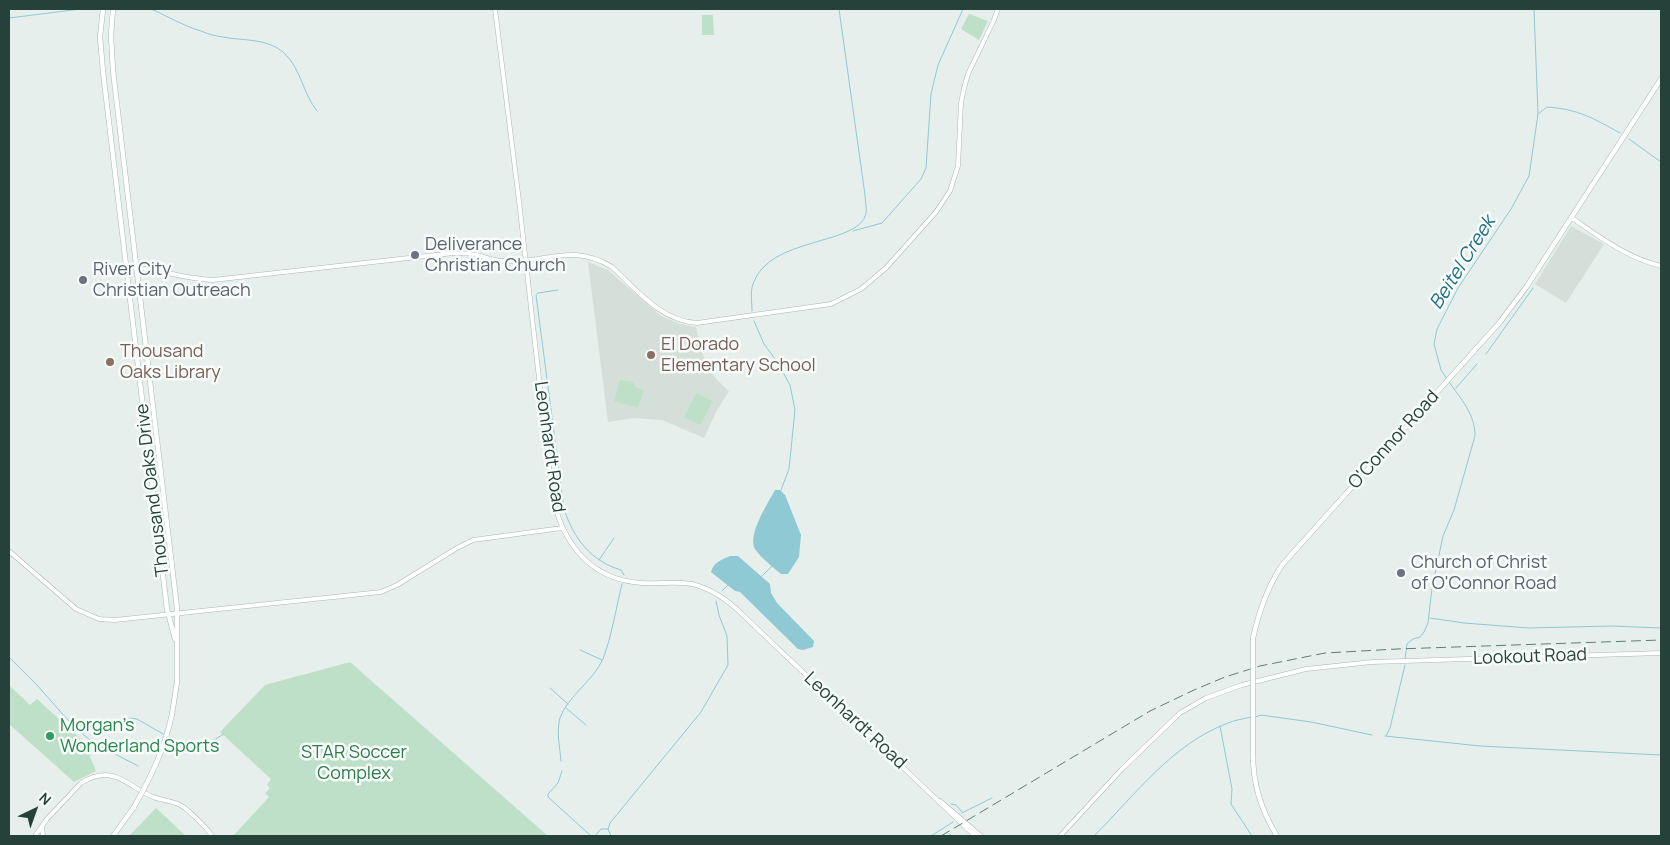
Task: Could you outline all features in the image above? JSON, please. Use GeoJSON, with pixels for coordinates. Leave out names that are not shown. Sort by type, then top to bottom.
{"type":"FeatureCollection","features":[{"type":"Feature","properties":{"kind":"main road","name":"Thousand Oaks Drive"},"geometry":{"type":"LineString","coordinates":[[103,9],[100,37],[102,57],[168,614],[176,642]]}},
{"type":"Feature","properties":{"kind":"main road","name":"Thousand Oaks Drive"},"geometry":{"type":"LineString","coordinates":[[112,836],[134,807],[156,768],[172,714],[177,682],[177,613],[113,71],[111,35],[113,9]]}},
{"type":"Feature","properties":{"kind":"main road","name":"O'Connor Road"},"geometry":{"type":"LineString","coordinates":[[1277,836],[1258,793],[1253,769],[1253,638],[1261,606],[1275,576],[1282,565],[1444,386],[1520,296],[1661,79]]}},
{"type":"Feature","properties":{"kind":"street","name":"Leonhardt Road"},"geometry":{"type":"LineString","coordinates":[[496,9],[552,494],[562,528],[567,538],[578,554],[601,572],[636,583],[692,584],[710,591],[727,601],[975,836]]}},
{"type":"Feature","properties":{"kind":"street"},"geometry":{"type":"LineString","coordinates":[[127,267],[213,280],[454,253],[475,254],[499,261],[526,261],[571,254],[597,259],[612,267],[665,314],[692,322],[831,304],[845,299],[866,286],[886,268],[936,212],[950,191],[958,166],[960,112],[964,88],[968,74],[990,30],[998,9]]}},
{"type":"Feature","properties":{"kind":"street"},"geometry":{"type":"LineString","coordinates":[[1572,218],[1627,254],[1661,266]]}},
{"type":"Feature","properties":{"kind":"street"},"geometry":{"type":"LineString","coordinates":[[9,551],[70,605],[92,617],[115,620],[381,592],[397,586],[473,540],[562,528]]}},
{"type":"Feature","properties":{"kind":"street","name":"Lookout Road"},"geometry":{"type":"LineString","coordinates":[[1060,836],[1129,762],[1176,716],[1188,707],[1206,698],[1242,685],[1306,669],[1372,662],[1661,653]]}},
{"type":"Feature","properties":{"kind":"street"},"geometry":{"type":"LineString","coordinates":[[35,836],[81,783],[88,778],[99,775],[109,775],[155,798],[168,800],[184,808],[212,836]]}},
{"type":"Feature","properties":{"kind":"street","name":"Leonhardt Road"},"geometry":{"type":"LineString","coordinates":[[936,798],[981,836]]}},
{"type":"Feature","properties":{"kind":"street"},"geometry":{"type":"LineString","coordinates":[[43,825],[43,836]]}},
{"type":"Feature","properties":{"kind":"shaded area"},"geometry":{"type":"Polygon","coordinates":[[[1571,226],[1604,244],[1566,303],[1535,284],[1571,226]]]}},
{"type":"Feature","properties":{"kind":"shaded area","name":"El Dorado Elementary School"},"geometry":{"type":"Polygon","coordinates":[[[588,262],[608,270],[661,316],[680,324],[696,327],[706,363],[716,379],[729,391],[716,412],[704,438],[662,420],[634,418],[608,422],[588,262]]]}},
{"type":"Feature","properties":{"kind":"green space"},"geometry":{"type":"Polygon","coordinates":[[[969,14],[988,21],[979,40],[961,29],[969,14]]]}},
{"type":"Feature","properties":{"kind":"green space"},"geometry":{"type":"Polygon","coordinates":[[[702,15],[713,15],[714,35],[702,35],[702,15]]]}},
{"type":"Feature","properties":{"kind":"green space"},"geometry":{"type":"Polygon","coordinates":[[[620,380],[633,382],[635,387],[644,390],[638,408],[614,401],[620,380]]]}},
{"type":"Feature","properties":{"kind":"green space"},"geometry":{"type":"Polygon","coordinates":[[[696,393],[713,401],[700,425],[684,417],[696,393]]]}},
{"type":"Feature","properties":{"kind":"green space","name":"STAR Soccer Complex"},"geometry":{"type":"Polygon","coordinates":[[[350,662],[548,836],[233,836],[269,797],[265,793],[270,788],[267,785],[271,779],[220,732],[265,685],[350,662]]]}},
{"type":"Feature","properties":{"kind":"green space","name":"Morgan’s Wonderland Sports"},"geometry":{"type":"Polygon","coordinates":[[[9,685],[30,705],[37,699],[92,749],[90,757],[96,771],[74,782],[9,724],[9,685]]]}},
{"type":"Feature","properties":{"kind":"green space"},"geometry":{"type":"Polygon","coordinates":[[[156,808],[186,836],[129,836],[156,808]]]}},
{"type":"Feature","properties":{"kind":"water"},"geometry":{"type":"Polygon","coordinates":[[[775,490],[780,490],[785,495],[801,535],[799,557],[788,574],[781,574],[760,556],[753,543],[759,519],[775,490]]]}},
{"type":"Feature","properties":{"kind":"water"},"geometry":{"type":"Polygon","coordinates":[[[730,556],[738,556],[770,584],[771,593],[777,603],[814,641],[813,647],[803,650],[798,649],[740,592],[735,591],[711,572],[716,564],[730,556]]]}},
{"type":"Feature","properties":{"kind":"waterway"},"geometry":{"type":"LineString","coordinates":[[9,18],[81,9]]}},
{"type":"Feature","properties":{"kind":"waterway"},"geometry":{"type":"LineString","coordinates":[[151,9],[209,34],[256,41],[279,49],[295,67],[308,97],[317,111]]}},
{"type":"Feature","properties":{"kind":"waterway"},"geometry":{"type":"LineString","coordinates":[[752,311],[751,294],[753,284],[762,269],[776,257],[794,249],[847,232],[860,224],[866,214],[839,9]]}},
{"type":"Feature","properties":{"kind":"waterway"},"geometry":{"type":"LineString","coordinates":[[853,231],[882,223],[921,179],[926,168],[931,94],[938,65],[963,9]]}},
{"type":"Feature","properties":{"kind":"waterway","name":"Beitel Creek"},"geometry":{"type":"LineString","coordinates":[[1447,379],[1441,370],[1434,344],[1437,329],[1458,288],[1511,209],[1529,176],[1538,114],[1534,9]]}},
{"type":"Feature","properties":{"kind":"waterway"},"geometry":{"type":"LineString","coordinates":[[1538,114],[1547,107],[1577,112],[1620,133]]}},
{"type":"Feature","properties":{"kind":"waterway"},"geometry":{"type":"LineString","coordinates":[[1629,139],[1661,162]]}},
{"type":"Feature","properties":{"kind":"waterway"},"geometry":{"type":"LineString","coordinates":[[1486,354],[1533,288]]}},
{"type":"Feature","properties":{"kind":"waterway"},"geometry":{"type":"LineString","coordinates":[[558,290],[538,293],[536,295],[564,509],[573,530],[592,555],[610,566],[621,570],[624,575]]}},
{"type":"Feature","properties":{"kind":"waterway"},"geometry":{"type":"LineString","coordinates":[[754,321],[764,344],[778,363],[790,385],[795,410],[789,469],[781,490]]}},
{"type":"Feature","properties":{"kind":"waterway"},"geometry":{"type":"LineString","coordinates":[[1456,388],[1477,364]]}},
{"type":"Feature","properties":{"kind":"waterway","name":"Beitel Creek"},"geometry":{"type":"LineString","coordinates":[[1405,659],[1407,644],[1413,639],[1420,637],[1428,623],[1432,588],[1443,536],[1454,510],[1475,436],[1470,414],[1449,382]]}},
{"type":"Feature","properties":{"kind":"waterway"},"geometry":{"type":"LineString","coordinates":[[599,560],[614,538]]}},
{"type":"Feature","properties":{"kind":"waterway"},"geometry":{"type":"LineString","coordinates":[[761,577],[772,566]]}},
{"type":"Feature","properties":{"kind":"waterway"},"geometry":{"type":"LineString","coordinates":[[561,761],[558,734],[560,718],[568,703],[593,675],[603,659],[622,584]]}},
{"type":"Feature","properties":{"kind":"waterway"},"geometry":{"type":"LineString","coordinates":[[722,591],[728,585]]}},
{"type":"Feature","properties":{"kind":"waterway"},"geometry":{"type":"LineString","coordinates":[[611,836],[608,829],[610,823],[701,712],[728,665],[727,636],[716,601]]}},
{"type":"Feature","properties":{"kind":"waterway"},"geometry":{"type":"LineString","coordinates":[[1430,618],[1464,623],[1529,628],[1611,626],[1661,628]]}},
{"type":"Feature","properties":{"kind":"waterway"},"geometry":{"type":"LineString","coordinates":[[580,650],[602,660]]}},
{"type":"Feature","properties":{"kind":"waterway"},"geometry":{"type":"LineString","coordinates":[[9,657],[75,728],[94,743],[138,766]]}},
{"type":"Feature","properties":{"kind":"waterway","name":"Beitel Creek"},"geometry":{"type":"LineString","coordinates":[[1386,736],[1390,728],[1405,665]]}},
{"type":"Feature","properties":{"kind":"waterway"},"geometry":{"type":"LineString","coordinates":[[550,688],[568,704]]}},
{"type":"Feature","properties":{"kind":"waterway"},"geometry":{"type":"LineString","coordinates":[[566,708],[586,725]]}},
{"type":"Feature","properties":{"kind":"waterway","name":"Beitel Creek"},"geometry":{"type":"LineString","coordinates":[[1255,717],[1261,715],[1311,722],[1372,735]]}},
{"type":"Feature","properties":{"kind":"waterway","name":"Beitel Creek"},"geometry":{"type":"LineString","coordinates":[[1094,836],[1155,772],[1189,744],[1208,732],[1228,723],[1251,717]]}},
{"type":"Feature","properties":{"kind":"waterway"},"geometry":{"type":"LineString","coordinates":[[76,728],[113,727],[130,718],[137,719],[165,735]]}},
{"type":"Feature","properties":{"kind":"waterway"},"geometry":{"type":"LineString","coordinates":[[1220,726],[1232,789],[1231,804],[1252,836]]}},
{"type":"Feature","properties":{"kind":"waterway"},"geometry":{"type":"LineString","coordinates":[[169,737],[190,748],[206,744],[224,734]]}},
{"type":"Feature","properties":{"kind":"waterway"},"geometry":{"type":"LineString","coordinates":[[1385,736],[1480,746],[1661,755]]}},
{"type":"Feature","properties":{"kind":"waterway"},"geometry":{"type":"LineString","coordinates":[[562,771],[558,783],[548,794],[548,797],[591,836]]}},
{"type":"Feature","properties":{"kind":"waterway"},"geometry":{"type":"LineString","coordinates":[[962,813],[992,798]]}},
{"type":"Feature","properties":{"kind":"waterway"},"geometry":{"type":"LineString","coordinates":[[951,804],[956,805],[962,812]]}},
{"type":"Feature","properties":{"kind":"waterway"},"geometry":{"type":"LineString","coordinates":[[931,836],[953,822]]}},
{"type":"Feature","properties":{"kind":"waterway"},"geometry":{"type":"LineString","coordinates":[[595,836],[601,829],[608,829]]}},
{"type":"Feature","properties":{"kind":"railway"},"geometry":{"type":"LineString","coordinates":[[941,836],[1150,711],[1225,677],[1260,666],[1325,653],[1661,640]]}},
{"type":"Feature","properties":{"kind":"place","name":"Deliverance Christian Church"},"geometry":{"type":"Point","coordinates":[415,255]}},
{"type":"Feature","properties":{"kind":"place","name":"River City Christian Outreach"},"geometry":{"type":"Point","coordinates":[83,280]}},
{"type":"Feature","properties":{"kind":"place","name":"El Dorado Elementary School"},"geometry":{"type":"Point","coordinates":[651,355]}},
{"type":"Feature","properties":{"kind":"place","name":"Thousand Oaks Library"},"geometry":{"type":"Point","coordinates":[110,362]}},
{"type":"Feature","properties":{"kind":"place","name":"Church of Christ of O'Connor Road"},"geometry":{"type":"Point","coordinates":[1401,573]}},
{"type":"Feature","properties":{"kind":"place","name":"Morgan’s Wonderland Sports"},"geometry":{"type":"Point","coordinates":[50,736]}}]}
